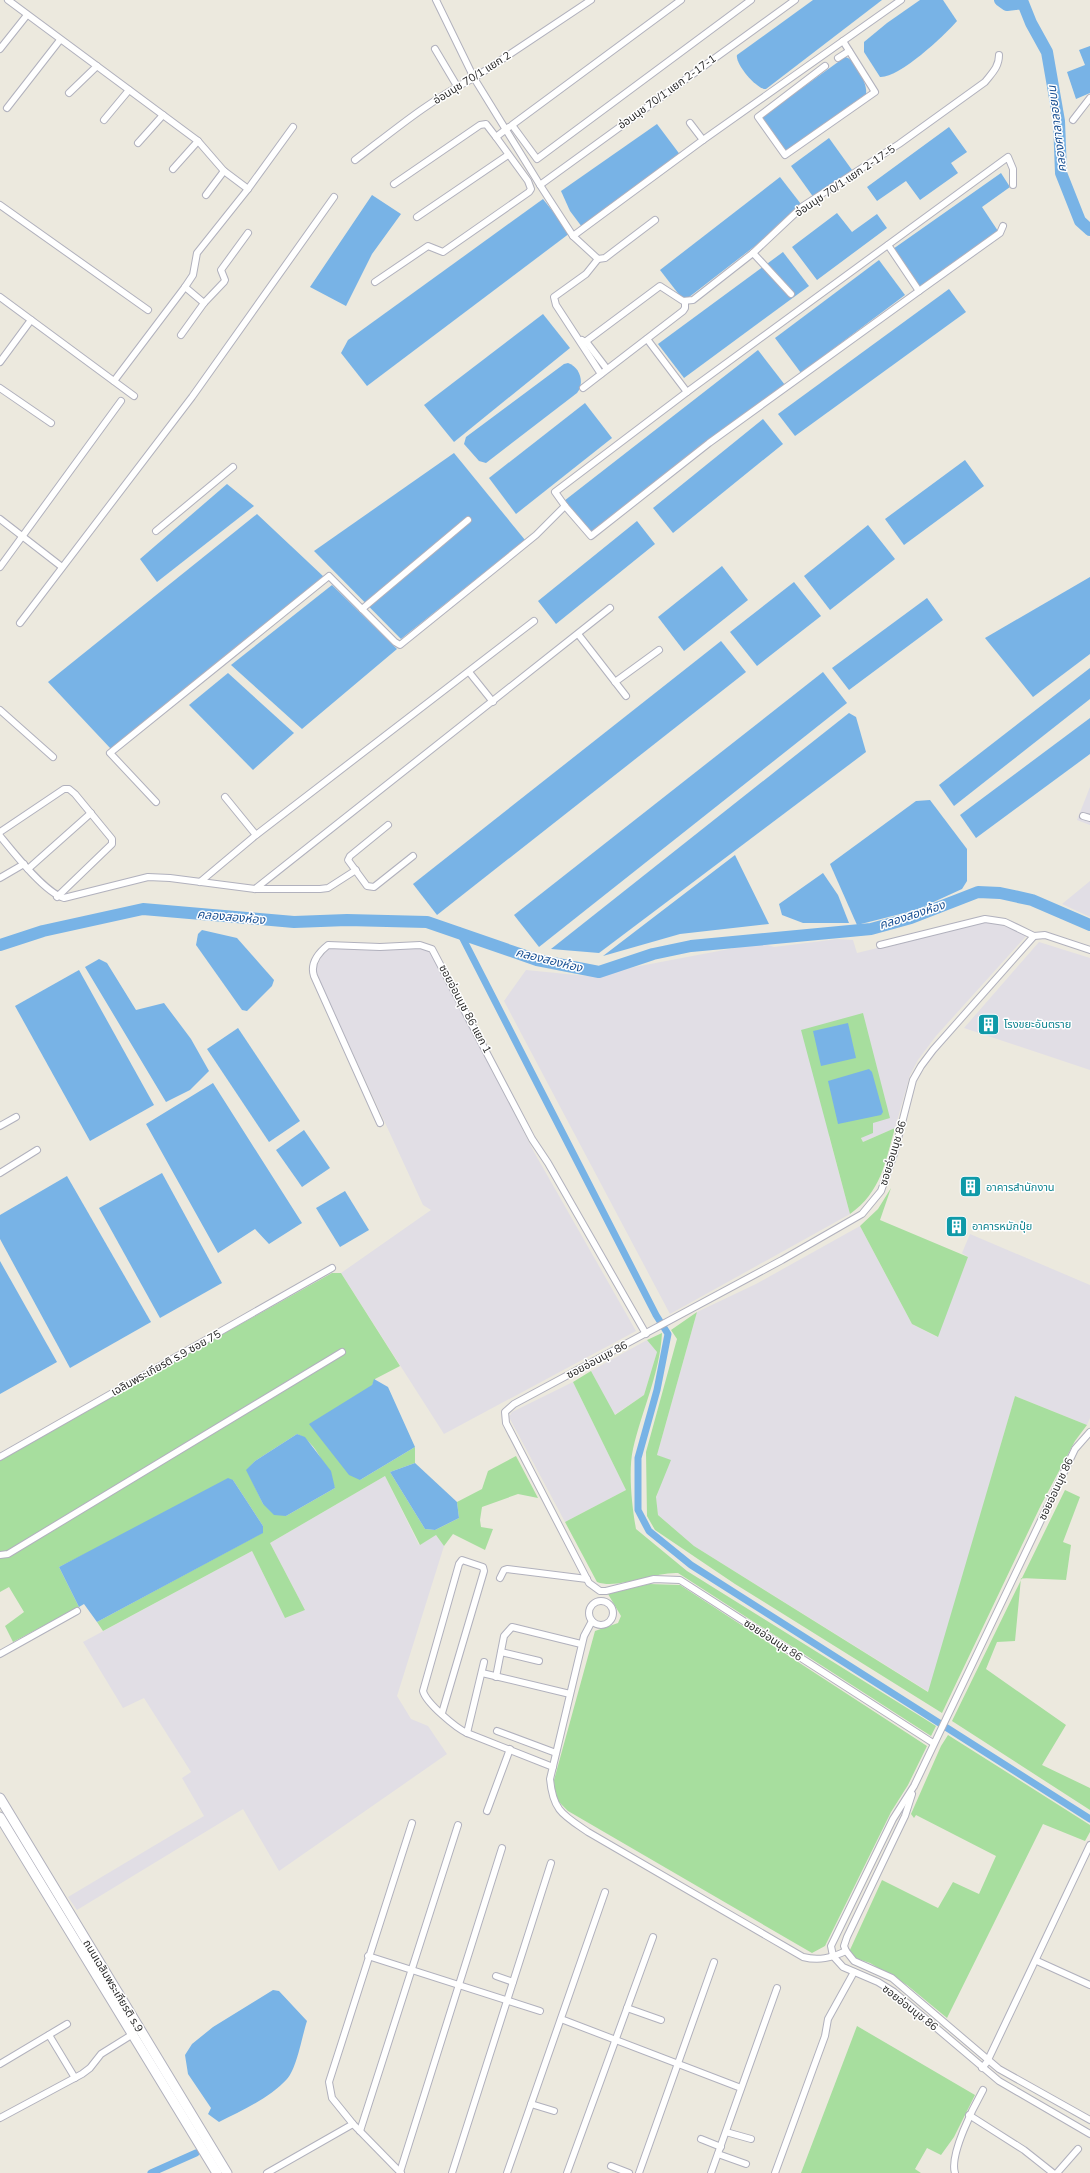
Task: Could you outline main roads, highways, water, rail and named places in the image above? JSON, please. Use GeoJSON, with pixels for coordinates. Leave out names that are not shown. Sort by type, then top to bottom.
{"type":"FeatureCollection","features":[{"type":"Feature","properties":{"kind":"main road","name":"ถนนเฉลิมพระเกียรติ ร.9"},"geometry":{"type":"LineString","coordinates":[[0,1798],[227,2173]]}},
{"type":"Feature","properties":{"kind":"main road","name":"ถนนเฉลิมพระเกียรติ ร.9"},"geometry":{"type":"LineString","coordinates":[[0,1817],[217,2173]]}},
{"type":"Feature","properties":{"kind":"water"},"geometry":{"type":"Polygon","coordinates":[[[813,0],[882,0],[766,89],[757,85],[747,76],[739,64],[737,55],[813,0]]]}},
{"type":"Feature","properties":{"kind":"water"},"geometry":{"type":"Polygon","coordinates":[[[920,0],[943,0],[957,21],[942,37],[909,64],[888,76],[880,77],[864,52],[864,42],[887,23],[920,0]]]}},
{"type":"Feature","properties":{"kind":"water"},"geometry":{"type":"Polygon","coordinates":[[[1090,46],[1090,93],[1076,99],[1067,72],[1085,65],[1079,50],[1090,46]]]}},
{"type":"Feature","properties":{"kind":"water"},"geometry":{"type":"Polygon","coordinates":[[[845,57],[853,62],[860,72],[865,85],[866,94],[790,148],[785,150],[781,148],[762,121],[763,116],[845,57]]]}},
{"type":"Feature","properties":{"kind":"water"},"geometry":{"type":"Polygon","coordinates":[[[657,124],[681,156],[582,227],[570,211],[561,191],[657,124]]]}},
{"type":"Feature","properties":{"kind":"water"},"geometry":{"type":"Polygon","coordinates":[[[949,127],[967,152],[951,163],[958,173],[920,200],[906,181],[877,201],[867,187],[949,127]]]}},
{"type":"Feature","properties":{"kind":"water"},"geometry":{"type":"Polygon","coordinates":[[[829,138],[852,170],[814,198],[791,166],[829,138]]]}},
{"type":"Feature","properties":{"kind":"water"},"geometry":{"type":"Polygon","coordinates":[[[1001,173],[1010,187],[982,207],[998,231],[919,287],[893,249],[1001,173]]]}},
{"type":"Feature","properties":{"kind":"water"},"geometry":{"type":"Polygon","coordinates":[[[780,177],[804,208],[684,301],[660,270],[780,177]]]}},
{"type":"Feature","properties":{"kind":"water"},"geometry":{"type":"Polygon","coordinates":[[[372,195],[401,214],[372,254],[346,306],[310,287],[372,195]]]}},
{"type":"Feature","properties":{"kind":"water"},"geometry":{"type":"Polygon","coordinates":[[[543,199],[570,233],[367,386],[341,353],[348,340],[543,199]]]}},
{"type":"Feature","properties":{"kind":"water"},"geometry":{"type":"Polygon","coordinates":[[[837,213],[852,232],[877,214],[887,228],[817,280],[792,247],[837,213]]]}},
{"type":"Feature","properties":{"kind":"water"},"geometry":{"type":"Polygon","coordinates":[[[783,252],[809,286],[684,378],[658,344],[783,252]]]}},
{"type":"Feature","properties":{"kind":"water"},"geometry":{"type":"Polygon","coordinates":[[[879,260],[905,295],[801,373],[775,338],[879,260]]]}},
{"type":"Feature","properties":{"kind":"water"},"geometry":{"type":"Polygon","coordinates":[[[949,289],[966,312],[795,436],[778,414],[949,289]]]}},
{"type":"Feature","properties":{"kind":"water"},"geometry":{"type":"Polygon","coordinates":[[[543,314],[570,348],[454,442],[424,405],[543,314]]]}},
{"type":"Feature","properties":{"kind":"water"},"geometry":{"type":"Polygon","coordinates":[[[758,350],[785,385],[591,536],[564,501],[758,350]]]}},
{"type":"Feature","properties":{"kind":"water"},"geometry":{"type":"Polygon","coordinates":[[[568,363],[576,368],[580,376],[581,385],[577,393],[486,463],[479,461],[464,444],[466,437],[564,364],[568,363]]]}},
{"type":"Feature","properties":{"kind":"water"},"geometry":{"type":"Polygon","coordinates":[[[585,403],[612,438],[516,514],[489,478],[585,403]]]}},
{"type":"Feature","properties":{"kind":"water"},"geometry":{"type":"Polygon","coordinates":[[[763,419],[783,444],[673,533],[653,508],[763,419]]]}},
{"type":"Feature","properties":{"kind":"water"},"geometry":{"type":"Polygon","coordinates":[[[454,453],[525,540],[401,639],[314,551],[454,453]]]}},
{"type":"Feature","properties":{"kind":"water"},"geometry":{"type":"Polygon","coordinates":[[[965,460],[984,486],[904,545],[885,519],[965,460]]]}},
{"type":"Feature","properties":{"kind":"water"},"geometry":{"type":"Polygon","coordinates":[[[227,484],[254,506],[157,582],[140,559],[227,484]]]}},
{"type":"Feature","properties":{"kind":"water"},"geometry":{"type":"Polygon","coordinates":[[[257,514],[324,577],[111,749],[48,682],[257,514]]]}},
{"type":"Feature","properties":{"kind":"water"},"geometry":{"type":"Polygon","coordinates":[[[637,521],[655,544],[556,624],[538,601],[637,521]]]}},
{"type":"Feature","properties":{"kind":"water"},"geometry":{"type":"Polygon","coordinates":[[[868,525],[895,559],[830,610],[804,576],[868,525]]]}},
{"type":"Feature","properties":{"kind":"water"},"geometry":{"type":"Polygon","coordinates":[[[722,566],[748,600],[684,651],[658,617],[722,566]]]}},
{"type":"Feature","properties":{"kind":"water"},"geometry":{"type":"Polygon","coordinates":[[[1090,577],[1090,654],[1033,697],[985,638],[1090,577]]]}},
{"type":"Feature","properties":{"kind":"water"},"geometry":{"type":"Polygon","coordinates":[[[794,582],[821,616],[757,666],[730,632],[794,582]]]}},
{"type":"Feature","properties":{"kind":"water"},"geometry":{"type":"Polygon","coordinates":[[[332,585],[397,649],[302,729],[231,665],[332,585]]]}},
{"type":"Feature","properties":{"kind":"water"},"geometry":{"type":"Polygon","coordinates":[[[927,598],[943,620],[849,690],[832,668],[927,598]]]}},
{"type":"Feature","properties":{"kind":"water"},"geometry":{"type":"Polygon","coordinates":[[[721,641],[746,672],[437,915],[413,884],[721,641]]]}},
{"type":"Feature","properties":{"kind":"water"},"geometry":{"type":"Polygon","coordinates":[[[1090,668],[1090,699],[954,806],[939,785],[1090,668]]]}},
{"type":"Feature","properties":{"kind":"water"},"geometry":{"type":"Polygon","coordinates":[[[823,672],[847,703],[539,947],[514,915],[823,672]]]}},
{"type":"Feature","properties":{"kind":"water"},"geometry":{"type":"Polygon","coordinates":[[[228,673],[294,733],[253,770],[189,705],[228,673]]]}},
{"type":"Feature","properties":{"kind":"water"},"geometry":{"type":"Polygon","coordinates":[[[849,713],[856,717],[866,752],[599,953],[551,949],[849,713]]]}},
{"type":"Feature","properties":{"kind":"water"},"geometry":{"type":"Polygon","coordinates":[[[1090,718],[1090,754],[976,838],[960,815],[1090,718]]]}},
{"type":"Feature","properties":{"kind":"water"},"geometry":{"type":"Polygon","coordinates":[[[930,800],[967,849],[967,881],[962,889],[916,910],[857,925],[830,864],[916,801],[930,800]]]}},
{"type":"Feature","properties":{"kind":"water"},"geometry":{"type":"Polygon","coordinates":[[[735,855],[769,924],[680,934],[603,956],[735,855]]]}},
{"type":"Feature","properties":{"kind":"water"},"geometry":{"type":"Polygon","coordinates":[[[823,873],[838,895],[849,923],[803,923],[782,915],[779,904],[823,873]]]}},
{"type":"Feature","properties":{"kind":"water"},"geometry":{"type":"Polygon","coordinates":[[[202,930],[237,938],[274,980],[272,986],[247,1011],[242,1010],[196,945],[198,934],[202,930]]]}},
{"type":"Feature","properties":{"kind":"water"},"geometry":{"type":"Polygon","coordinates":[[[99,959],[107,963],[136,1010],[164,1003],[191,1039],[209,1071],[190,1090],[166,1102],[85,967],[99,959]]]}},
{"type":"Feature","properties":{"kind":"water"},"geometry":{"type":"Polygon","coordinates":[[[79,970],[154,1105],[90,1141],[15,1006],[79,970]]]}},
{"type":"Feature","properties":{"kind":"water"},"geometry":{"type":"Polygon","coordinates":[[[848,1023],[856,1058],[821,1066],[813,1031],[848,1023]]]}},
{"type":"Feature","properties":{"kind":"water"},"geometry":{"type":"Polygon","coordinates":[[[238,1028],[300,1121],[269,1142],[207,1049],[238,1028]]]}},
{"type":"Feature","properties":{"kind":"water"},"geometry":{"type":"Polygon","coordinates":[[[869,1069],[872,1072],[883,1112],[881,1115],[838,1124],[828,1081],[869,1069]]]}},
{"type":"Feature","properties":{"kind":"water"},"geometry":{"type":"Polygon","coordinates":[[[213,1083],[302,1223],[269,1244],[255,1229],[218,1253],[146,1124],[213,1083]]]}},
{"type":"Feature","properties":{"kind":"water"},"geometry":{"type":"Polygon","coordinates":[[[304,1130],[330,1168],[302,1187],[276,1150],[304,1130]]]}},
{"type":"Feature","properties":{"kind":"water"},"geometry":{"type":"Polygon","coordinates":[[[162,1173],[222,1283],[160,1318],[99,1208],[162,1173]]]}},
{"type":"Feature","properties":{"kind":"water"},"geometry":{"type":"Polygon","coordinates":[[[67,1176],[151,1322],[70,1368],[0,1239],[0,1215],[67,1176]]]}},
{"type":"Feature","properties":{"kind":"water"},"geometry":{"type":"Polygon","coordinates":[[[345,1191],[369,1230],[340,1247],[316,1208],[345,1191]]]}},
{"type":"Feature","properties":{"kind":"water"},"geometry":{"type":"Polygon","coordinates":[[[0,1261],[57,1362],[0,1394],[0,1261]]]}},
{"type":"Feature","properties":{"kind":"water"},"geometry":{"type":"Polygon","coordinates":[[[374,1379],[388,1387],[415,1447],[360,1480],[349,1475],[309,1424],[372,1385],[374,1379]]]}},
{"type":"Feature","properties":{"kind":"water"},"geometry":{"type":"Polygon","coordinates":[[[297,1434],[305,1437],[331,1471],[335,1488],[286,1516],[274,1515],[263,1504],[246,1470],[255,1461],[297,1434]]]}},
{"type":"Feature","properties":{"kind":"water"},"geometry":{"type":"Polygon","coordinates":[[[415,1463],[457,1502],[459,1518],[435,1530],[425,1529],[390,1472],[415,1463]]]}},
{"type":"Feature","properties":{"kind":"water"},"geometry":{"type":"Polygon","coordinates":[[[228,1478],[233,1480],[263,1526],[263,1533],[97,1622],[84,1604],[79,1607],[59,1567],[228,1478]]]}},
{"type":"Feature","properties":{"kind":"water"},"geometry":{"type":"Polygon","coordinates":[[[273,1990],[279,1991],[307,2021],[294,2067],[287,2079],[264,2098],[219,2122],[208,2114],[211,2108],[188,2074],[185,2055],[192,2044],[213,2027],[273,1990]]]}},
{"type":"Feature","properties":{"kind":"waterway","name":"คลองศาลาลอยบน"},"geometry":{"type":"LineString","coordinates":[[1000,0],[1007,5],[1023,3],[1031,23],[1047,52],[1059,121],[1061,173],[1080,221],[1090,230]]}},
{"type":"Feature","properties":{"kind":"waterway","name":"คลองสองห้อง"},"geometry":{"type":"LineString","coordinates":[[0,945],[43,931],[143,909],[294,922],[347,920],[427,922],[537,960],[599,972],[653,954],[691,946],[871,929],[911,918],[978,892],[1000,893],[1032,900],[1090,925]]}},
{"type":"Feature","properties":{"kind":"waterway"},"geometry":{"type":"LineString","coordinates":[[459,931],[656,1315],[668,1334],[657,1390],[638,1458],[638,1510],[649,1531],[691,1565],[1090,1819]]}},
{"type":"Feature","properties":{"kind":"waterway"},"geometry":{"type":"LineString","coordinates":[[151,2173],[196,2153]]}},
{"type":"Feature","properties":{"kind":"place","name":"โรงขยะอันตราย"},"geometry":{"type":"Point","coordinates":[989,1024]}},
{"type":"Feature","properties":{"kind":"place","name":"อาคารสำนักงาน"},"geometry":{"type":"Point","coordinates":[971,1187]}},
{"type":"Feature","properties":{"kind":"place","name":"อาคารหมักปุ๋ย"},"geometry":{"type":"Point","coordinates":[956,1226]}}]}
